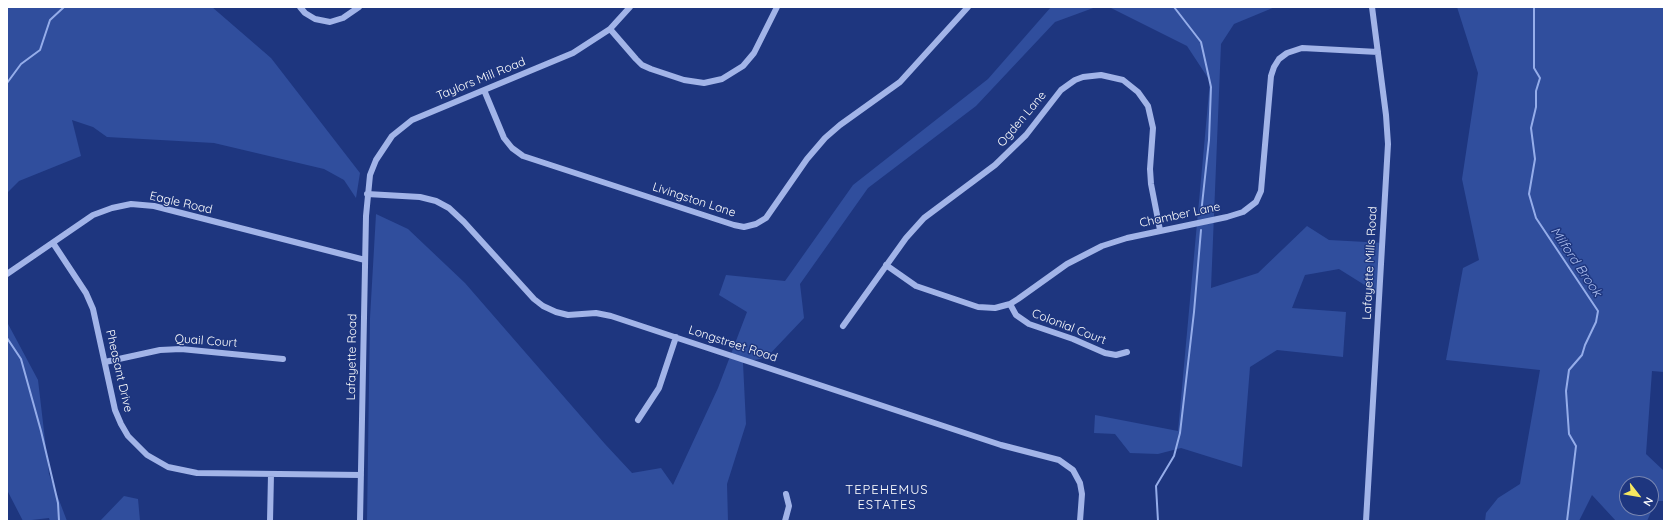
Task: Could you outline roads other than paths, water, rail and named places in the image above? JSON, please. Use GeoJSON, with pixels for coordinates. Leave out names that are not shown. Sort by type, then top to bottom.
{"type":"FeatureCollection","features":[{"type":"Feature","properties":{"kind":"street"},"geometry":{"type":"LineString","coordinates":[[300,7],[305,13],[315,19],[330,22],[346,17],[359,7]]}},
{"type":"Feature","properties":{"kind":"street","name":"Taylors Mill Road"},"geometry":{"type":"LineString","coordinates":[[367,194],[370,175],[376,160],[386,143],[412,120],[573,53],[610,29],[630,7]]}},
{"type":"Feature","properties":{"kind":"street"},"geometry":{"type":"LineString","coordinates":[[610,29],[642,65],[684,80],[704,83],[722,79],[743,66],[754,53],[777,7]]}},
{"type":"Feature","properties":{"kind":"street","name":"Livingston Lane"},"geometry":{"type":"LineString","coordinates":[[484,90],[504,138],[512,148],[523,156],[744,227],[756,224],[766,218],[807,159],[825,138],[840,125],[900,82],[968,7]]}},
{"type":"Feature","properties":{"kind":"street","name":"Lafayette Mills Road"},"geometry":{"type":"LineString","coordinates":[[1366,521],[1388,144],[1387,120],[1372,7]]}},
{"type":"Feature","properties":{"kind":"street","name":"Chamber Lane"},"geometry":{"type":"LineString","coordinates":[[886,265],[916,286],[978,307],[995,308],[1010,304],[1086,253],[1115,241],[1238,214],[1256,202],[1262,185],[1271,76],[1274,67],[1282,56],[1302,48],[1378,52]]}},
{"type":"Feature","properties":{"kind":"street","name":"Ogden Lane"},"geometry":{"type":"LineString","coordinates":[[843,326],[906,238],[924,218],[995,165],[1012,150],[1062,90],[1076,80],[1093,75],[1110,76],[1123,80],[1138,92],[1148,106],[1153,128],[1150,169],[1151,184],[1160,230]]}},
{"type":"Feature","properties":{"kind":"street","name":"Lafayette Road"},"geometry":{"type":"LineString","coordinates":[[360,521],[364,260],[367,194]]}},
{"type":"Feature","properties":{"kind":"street","name":"Longstreet Road"},"geometry":{"type":"LineString","coordinates":[[367,194],[420,196],[436,201],[449,208],[464,222],[534,299],[549,310],[568,315],[596,314],[611,316],[1001,446],[1059,460],[1073,470],[1080,483],[1082,494],[1080,521]]}},
{"type":"Feature","properties":{"kind":"street","name":"Eagle Road"},"geometry":{"type":"LineString","coordinates":[[7,274],[101,211],[121,206],[144,205],[364,260]]}},
{"type":"Feature","properties":{"kind":"street","name":"Pheasant Drive"},"geometry":{"type":"LineString","coordinates":[[53,243],[90,301],[95,314],[115,410],[121,424],[128,436],[147,455],[168,467],[185,471],[361,475]]}},
{"type":"Feature","properties":{"kind":"street","name":"Colonial Court"},"geometry":{"type":"LineString","coordinates":[[1010,304],[1016,315],[1030,324],[1105,353],[1116,355],[1128,352]]}},
{"type":"Feature","properties":{"kind":"street"},"geometry":{"type":"LineString","coordinates":[[638,420],[659,388],[676,337]]}},
{"type":"Feature","properties":{"kind":"street","name":"Quail Court"},"geometry":{"type":"LineString","coordinates":[[106,362],[160,350],[181,349],[283,359]]}},
{"type":"Feature","properties":{"kind":"street"},"geometry":{"type":"LineString","coordinates":[[270,521],[271,474]]}},
{"type":"Feature","properties":{"kind":"street"},"geometry":{"type":"LineString","coordinates":[[785,521],[789,506],[786,494]]}},
{"type":"Feature","properties":{"kind":"waterway"},"geometry":{"type":"LineString","coordinates":[[7,83],[21,64],[40,50],[50,20],[64,7]]}},
{"type":"Feature","properties":{"kind":"waterway"},"geometry":{"type":"LineString","coordinates":[[1174,7],[1201,42],[1211,87],[1209,140],[1201,214]]}},
{"type":"Feature","properties":{"kind":"waterway","name":"Milford Brook"},"geometry":{"type":"LineString","coordinates":[[1534,7],[1534,68],[1540,78],[1536,91],[1536,107],[1531,128],[1535,159],[1529,194],[1536,218],[1598,311],[1596,322],[1582,355],[1569,370],[1566,391],[1569,434],[1576,446],[1567,521]]}},
{"type":"Feature","properties":{"kind":"waterway"},"geometry":{"type":"LineString","coordinates":[[1158,521],[1156,486],[1174,456],[1180,433],[1194,312],[1201,230]]}},
{"type":"Feature","properties":{"kind":"waterway"},"geometry":{"type":"LineString","coordinates":[[7,338],[21,359],[41,431],[58,503],[59,521]]}},
{"type":"Feature","properties":{"kind":"district","name":"TEPEHEMUS ESTATES"},"geometry":{"type":"Point","coordinates":[887,498]}}]}
